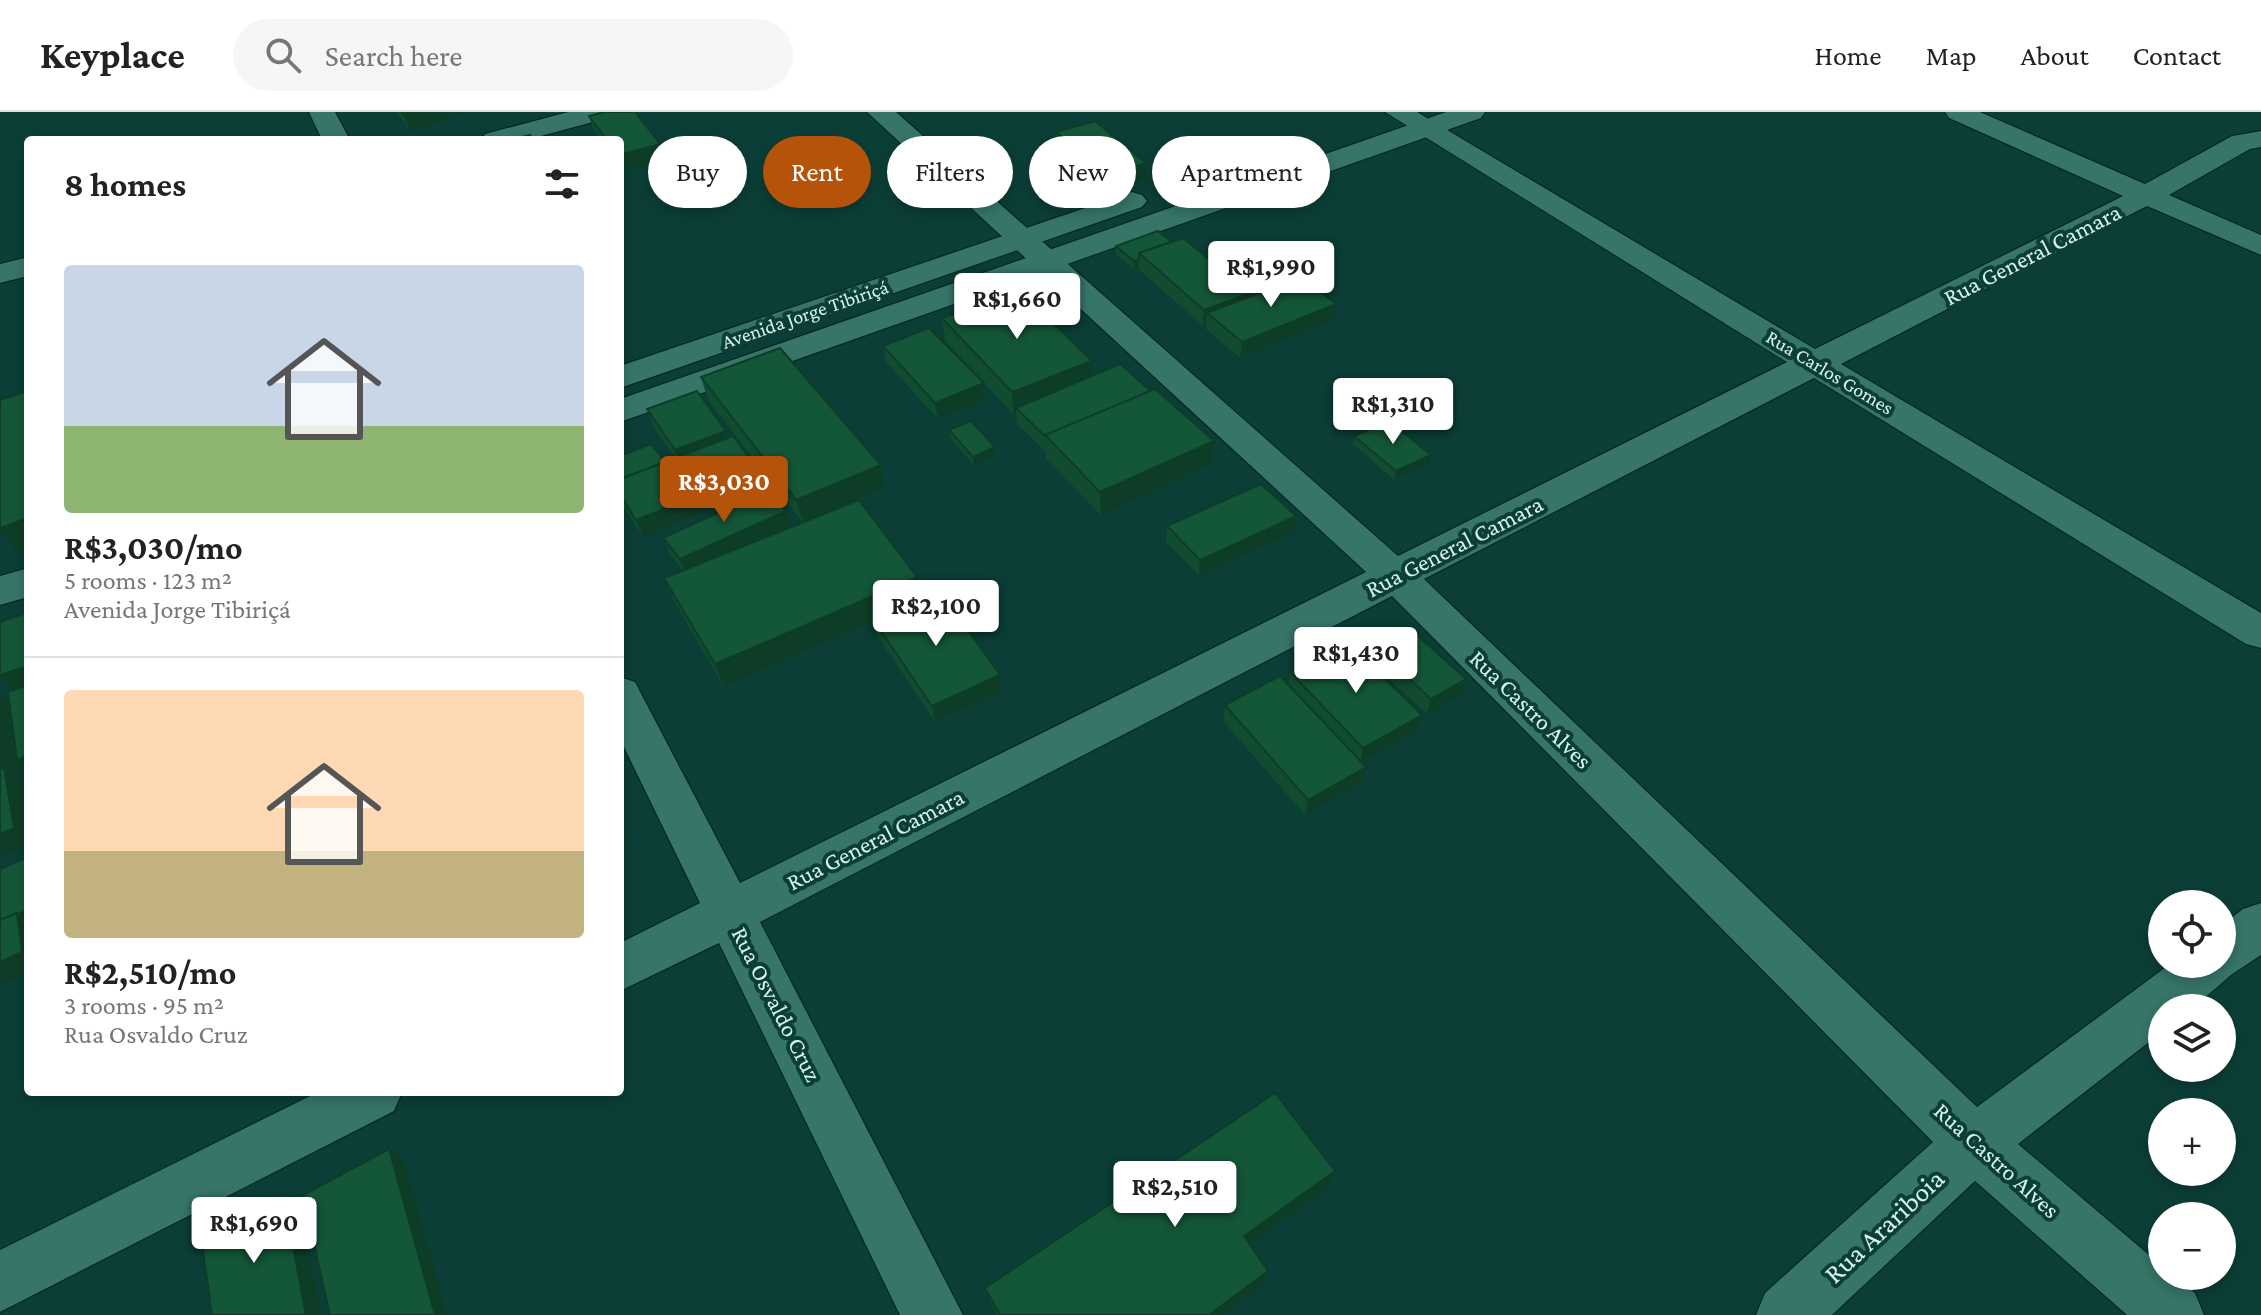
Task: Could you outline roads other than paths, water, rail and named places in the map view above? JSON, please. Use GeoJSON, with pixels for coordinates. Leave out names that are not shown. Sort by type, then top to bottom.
{"type":"FeatureCollection","features":[{"type":"Feature","properties":{"kind":"street"},"geometry":{"type":"LineString","coordinates":[[322,112],[334,136]]}},
{"type":"Feature","properties":{"kind":"street"},"geometry":{"type":"LineString","coordinates":[[510,136],[599,112]]}},
{"type":"Feature","properties":{"kind":"street","name":"Rua Castro Alves"},"geometry":{"type":"LineString","coordinates":[[880,112],[1396,576],[1974,1143],[2173,1315]]}},
{"type":"Feature","properties":{"kind":"street","name":"Avenida Jorge Tibiriçá"},"geometry":{"type":"LineString","coordinates":[[624,409],[1035,251],[1406,116],[1472,112]]}},
{"type":"Feature","properties":{"kind":"street"},"geometry":{"type":"LineString","coordinates":[[1958,112],[2261,246]]}},
{"type":"Feature","properties":{"kind":"street","name":"Rua Carlos Gomes"},"geometry":{"type":"LineString","coordinates":[[1406,116],[2261,633]]}},
{"type":"Feature","properties":{"kind":"street","name":"Rua General Camara"},"geometry":{"type":"LineString","coordinates":[[624,966],[2252,141]]}},
{"type":"Feature","properties":{"kind":"street","name":"Avenida Jorge Tibiriçá"},"geometry":{"type":"LineString","coordinates":[[624,377],[1035,251]]}},
{"type":"Feature","properties":{"kind":"street"},"geometry":{"type":"LineString","coordinates":[[0,274],[24,267]]}},
{"type":"Feature","properties":{"kind":"street"},"geometry":{"type":"LineString","coordinates":[[0,591],[24,583]]}},
{"type":"Feature","properties":{"kind":"street","name":"Rua Osvaldo Cruz"},"geometry":{"type":"LineString","coordinates":[[624,702],[932,1315]]}},
{"type":"Feature","properties":{"kind":"street"},"geometry":{"type":"LineString","coordinates":[[2236,944],[2261,925]]}},
{"type":"Feature","properties":{"kind":"street","name":"Rua Arariboia"},"geometry":{"type":"LineString","coordinates":[[1787,1315],[1974,1143],[2192,978]]}},
{"type":"Feature","properties":{"kind":"street"},"geometry":{"type":"LineString","coordinates":[[0,1282],[367,1096]]}}]}
